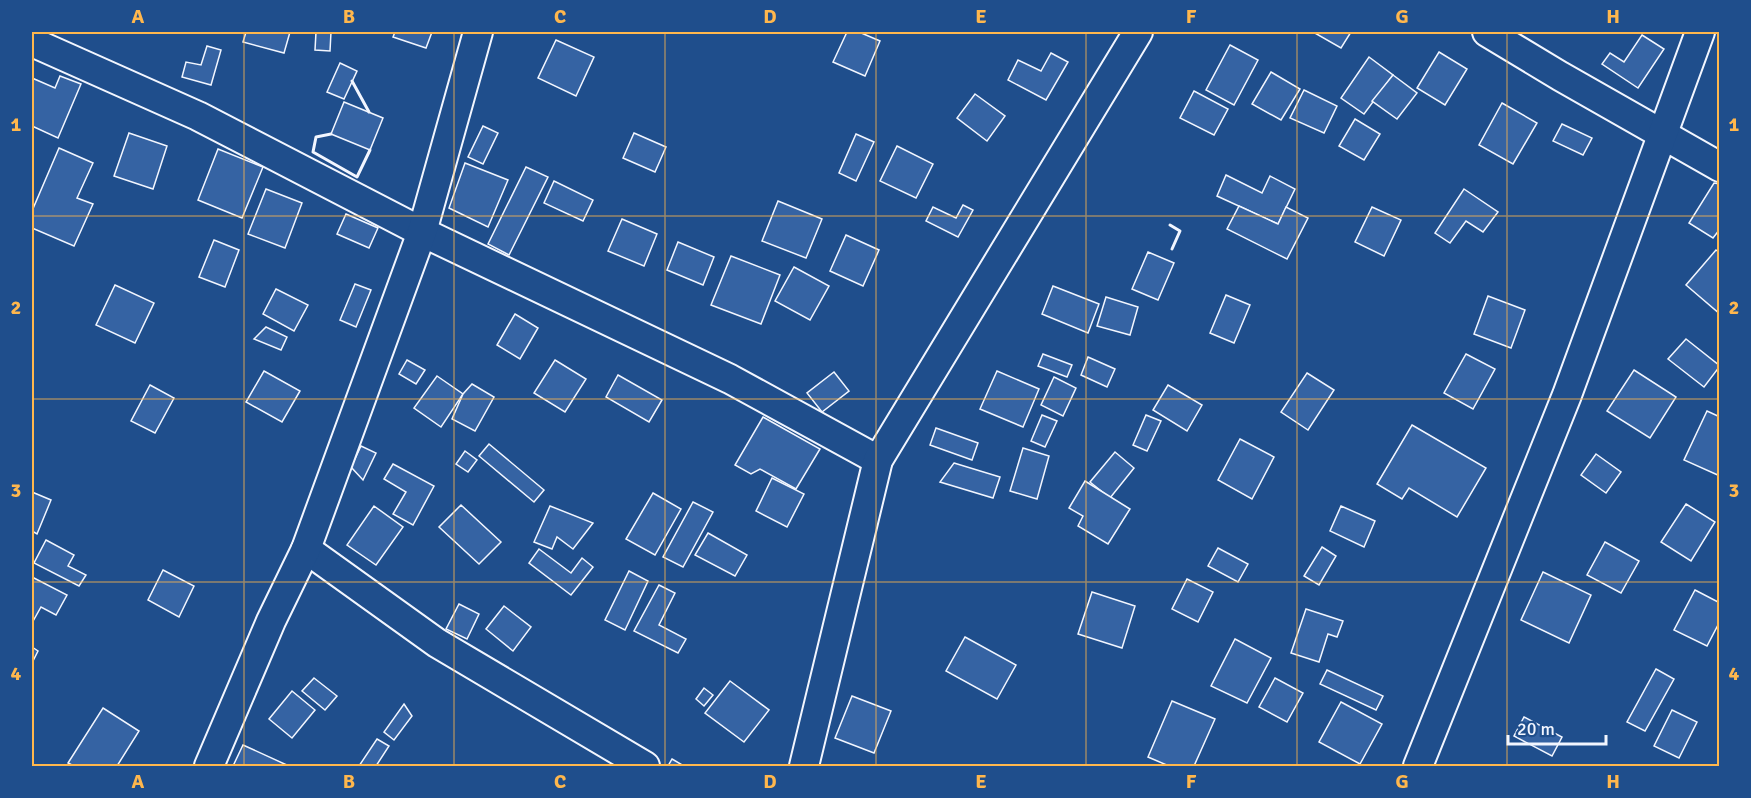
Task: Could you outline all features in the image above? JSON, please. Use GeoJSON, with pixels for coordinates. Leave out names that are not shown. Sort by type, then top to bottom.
{"type":"FeatureCollection","features":[{"type":"Feature","properties":{"kind":"street"},"geometry":{"type":"LineString","coordinates":[[209,766],[271,621],[306,549],[422,232],[478,32]]}},
{"type":"Feature","properties":{"kind":"street"},"geometry":{"type":"LineString","coordinates":[[804,766],[878,460],[1138,32]]}},
{"type":"Feature","properties":{"kind":"street"},"geometry":{"type":"LineString","coordinates":[[1487,32],[1719,167]]}},
{"type":"Feature","properties":{"kind":"street"},"geometry":{"type":"LineString","coordinates":[[1418,766],[1567,395],[1700,32]]}},
{"type":"Feature","properties":{"kind":"street"},"geometry":{"type":"LineString","coordinates":[[32,42],[198,116],[422,232],[730,379],[878,460]]}},
{"type":"Feature","properties":{"kind":"street"},"geometry":{"type":"LineString","coordinates":[[306,549],[437,643],[645,766]]}},
{"type":"Feature","properties":{"kind":"building"},"geometry":{"type":"Polygon","coordinates":[[[246,32],[290,32],[284,53],[243,42],[246,32]]]}},
{"type":"Feature","properties":{"kind":"building"},"geometry":{"type":"Polygon","coordinates":[[[316,32],[331,32],[330,51],[315,50],[316,32]]]}},
{"type":"Feature","properties":{"kind":"building"},"geometry":{"type":"Polygon","coordinates":[[[395,32],[432,32],[426,48],[393,37],[395,32]]]}},
{"type":"Feature","properties":{"kind":"building"},"geometry":{"type":"Polygon","coordinates":[[[847,32],[859,32],[880,41],[865,76],[833,62],[847,32]]]}},
{"type":"Feature","properties":{"kind":"building"},"geometry":{"type":"Polygon","coordinates":[[[1313,32],[1351,32],[1341,48],[1313,32]]]}},
{"type":"Feature","properties":{"kind":"building"},"geometry":{"type":"Polygon","coordinates":[[[1642,35],[1664,49],[1638,88],[1602,64],[1610,53],[1624,62],[1642,35]]]}},
{"type":"Feature","properties":{"kind":"building"},"geometry":{"type":"Polygon","coordinates":[[[556,40],[594,57],[576,96],[538,78],[556,40]]]}},
{"type":"Feature","properties":{"kind":"building"},"geometry":{"type":"Polygon","coordinates":[[[1230,45],[1258,60],[1234,105],[1206,90],[1230,45]]]}},
{"type":"Feature","properties":{"kind":"building"},"geometry":{"type":"Polygon","coordinates":[[[207,46],[221,50],[211,85],[182,77],[186,62],[201,65],[207,46]]]}},
{"type":"Feature","properties":{"kind":"building"},"geometry":{"type":"Polygon","coordinates":[[[1439,52],[1467,69],[1445,105],[1417,88],[1439,52]]]}},
{"type":"Feature","properties":{"kind":"building"},"geometry":{"type":"Polygon","coordinates":[[[1051,53],[1068,62],[1046,100],[1008,80],[1018,60],[1041,71],[1051,53]]]}},
{"type":"Feature","properties":{"kind":"building"},"geometry":{"type":"Polygon","coordinates":[[[1369,57],[1393,75],[1364,114],[1341,98],[1369,57]]]}},
{"type":"Feature","properties":{"kind":"building"},"geometry":{"type":"Polygon","coordinates":[[[340,63],[357,71],[344,99],[327,92],[340,63]]]}},
{"type":"Feature","properties":{"kind":"building"},"geometry":{"type":"Polygon","coordinates":[[[1271,72],[1300,89],[1281,120],[1252,104],[1271,72]]]}},
{"type":"Feature","properties":{"kind":"building"},"geometry":{"type":"Polygon","coordinates":[[[1393,75],[1417,93],[1397,119],[1372,101],[1393,75]]]}},
{"type":"Feature","properties":{"kind":"building"},"geometry":{"type":"Polygon","coordinates":[[[60,76],[81,84],[58,138],[32,126],[32,78],[55,88],[60,76]]]}},
{"type":"Feature","properties":{"kind":"building"},"geometry":{"type":"Polygon","coordinates":[[[1304,90],[1337,106],[1324,133],[1290,118],[1304,90]]]}},
{"type":"Feature","properties":{"kind":"building"},"geometry":{"type":"Polygon","coordinates":[[[1194,91],[1228,109],[1214,135],[1180,118],[1194,91]]]}},
{"type":"Feature","properties":{"kind":"building"},"geometry":{"type":"Polygon","coordinates":[[[975,94],[1005,116],[987,141],[957,118],[975,94]]]}},
{"type":"Feature","properties":{"kind":"building"},"geometry":{"type":"Polygon","coordinates":[[[344,102],[383,118],[370,150],[331,134],[344,102]]]}},
{"type":"Feature","properties":{"kind":"building"},"geometry":{"type":"Polygon","coordinates":[[[1502,103],[1537,123],[1513,164],[1479,145],[1502,103]]]}},
{"type":"Feature","properties":{"kind":"building"},"geometry":{"type":"Polygon","coordinates":[[[1355,119],[1380,134],[1364,160],[1339,146],[1355,119]]]}},
{"type":"Feature","properties":{"kind":"building"},"geometry":{"type":"Polygon","coordinates":[[[1562,124],[1592,138],[1583,155],[1553,141],[1562,124]]]}},
{"type":"Feature","properties":{"kind":"building"},"geometry":{"type":"Polygon","coordinates":[[[483,126],[498,133],[483,164],[468,157],[483,126]]]}},
{"type":"Feature","properties":{"kind":"building"},"geometry":{"type":"Polygon","coordinates":[[[129,133],[167,146],[153,189],[114,176],[129,133]]]}},
{"type":"Feature","properties":{"kind":"building"},"geometry":{"type":"Polygon","coordinates":[[[634,133],[666,147],[655,172],[623,158],[634,133]]]}},
{"type":"Feature","properties":{"kind":"building"},"geometry":{"type":"Polygon","coordinates":[[[856,134],[874,142],[856,181],[839,173],[856,134]]]}},
{"type":"Feature","properties":{"kind":"building"},"geometry":{"type":"Polygon","coordinates":[[[897,146],[933,164],[916,198],[880,181],[897,146]]]}},
{"type":"Feature","properties":{"kind":"building"},"geometry":{"type":"Polygon","coordinates":[[[59,148],[93,163],[77,198],[93,204],[74,246],[32,228],[32,211],[59,148]]]}},
{"type":"Feature","properties":{"kind":"building"},"geometry":{"type":"Polygon","coordinates":[[[218,149],[263,167],[242,218],[198,200],[218,149]]]}},
{"type":"Feature","properties":{"kind":"building"},"geometry":{"type":"Polygon","coordinates":[[[465,163],[508,180],[488,227],[449,208],[465,163]]]}},
{"type":"Feature","properties":{"kind":"building"},"geometry":{"type":"Polygon","coordinates":[[[526,167],[548,177],[509,255],[488,244],[526,167]]]}},
{"type":"Feature","properties":{"kind":"building"},"geometry":{"type":"Polygon","coordinates":[[[1226,175],[1262,193],[1270,176],[1295,189],[1278,224],[1217,196],[1226,175]]]}},
{"type":"Feature","properties":{"kind":"building"},"geometry":{"type":"Polygon","coordinates":[[[554,181],[593,200],[583,221],[544,203],[554,181]]]}},
{"type":"Feature","properties":{"kind":"building"},"geometry":{"type":"Polygon","coordinates":[[[1714,183],[1720,184],[1720,229],[1713,238],[1689,223],[1714,183]]]}},
{"type":"Feature","properties":{"kind":"building"},"geometry":{"type":"Polygon","coordinates":[[[266,189],[302,203],[285,248],[248,234],[266,189]]]}},
{"type":"Feature","properties":{"kind":"building"},"geometry":{"type":"Polygon","coordinates":[[[1464,189],[1498,212],[1483,232],[1466,221],[1450,243],[1435,233],[1464,189]]]}},
{"type":"Feature","properties":{"kind":"building"},"geometry":{"type":"Polygon","coordinates":[[[778,201],[822,219],[806,258],[762,241],[778,201]]]}},
{"type":"Feature","properties":{"kind":"building"},"geometry":{"type":"Polygon","coordinates":[[[963,205],[973,210],[958,237],[926,221],[933,207],[956,218],[963,205]]]}},
{"type":"Feature","properties":{"kind":"building"},"geometry":{"type":"Polygon","coordinates":[[[1239,206],[1278,224],[1286,207],[1308,218],[1287,259],[1227,229],[1239,206]]]}},
{"type":"Feature","properties":{"kind":"building"},"geometry":{"type":"Polygon","coordinates":[[[1372,207],[1401,220],[1384,256],[1355,242],[1372,207]]]}},
{"type":"Feature","properties":{"kind":"building"},"geometry":{"type":"Polygon","coordinates":[[[346,214],[378,228],[369,248],[337,234],[346,214]]]}},
{"type":"Feature","properties":{"kind":"building"},"geometry":{"type":"Polygon","coordinates":[[[622,219],[657,234],[644,266],[608,251],[622,219]]]}},
{"type":"Feature","properties":{"kind":"building"},"geometry":{"type":"Polygon","coordinates":[[[846,235],[879,250],[863,286],[830,271],[846,235]]]}},
{"type":"Feature","properties":{"kind":"building"},"geometry":{"type":"Polygon","coordinates":[[[214,240],[239,250],[225,287],[199,277],[214,240]]]}},
{"type":"Feature","properties":{"kind":"building"},"geometry":{"type":"Polygon","coordinates":[[[678,242],[714,257],[703,285],[667,270],[678,242]]]}},
{"type":"Feature","properties":{"kind":"building"},"geometry":{"type":"Polygon","coordinates":[[[1716,250],[1720,253],[1720,314],[1686,285],[1716,250]]]}},
{"type":"Feature","properties":{"kind":"building"},"geometry":{"type":"Polygon","coordinates":[[[1148,252],[1174,263],[1158,300],[1132,289],[1148,252]]]}},
{"type":"Feature","properties":{"kind":"building"},"geometry":{"type":"Polygon","coordinates":[[[731,256],[780,275],[761,324],[711,305],[731,256]]]}},
{"type":"Feature","properties":{"kind":"building"},"geometry":{"type":"Polygon","coordinates":[[[794,267],[829,286],[810,320],[775,301],[794,267]]]}},
{"type":"Feature","properties":{"kind":"building"},"geometry":{"type":"Polygon","coordinates":[[[355,284],[371,290],[356,327],[340,320],[355,284]]]}},
{"type":"Feature","properties":{"kind":"building"},"geometry":{"type":"Polygon","coordinates":[[[115,285],[154,303],[135,343],[96,325],[115,285]]]}},
{"type":"Feature","properties":{"kind":"building"},"geometry":{"type":"Polygon","coordinates":[[[1053,286],[1099,304],[1088,333],[1042,314],[1053,286]]]}},
{"type":"Feature","properties":{"kind":"building"},"geometry":{"type":"Polygon","coordinates":[[[276,289],[308,305],[294,331],[263,314],[276,289]]]}},
{"type":"Feature","properties":{"kind":"building"},"geometry":{"type":"Polygon","coordinates":[[[1226,295],[1250,305],[1234,343],[1210,333],[1226,295]]]}},
{"type":"Feature","properties":{"kind":"building"},"geometry":{"type":"Polygon","coordinates":[[[1488,296],[1525,310],[1511,348],[1474,334],[1488,296]]]}},
{"type":"Feature","properties":{"kind":"building"},"geometry":{"type":"Polygon","coordinates":[[[1106,297],[1138,307],[1130,335],[1097,326],[1106,297]]]}},
{"type":"Feature","properties":{"kind":"building"},"geometry":{"type":"Polygon","coordinates":[[[515,314],[538,328],[520,359],[497,345],[515,314]]]}},
{"type":"Feature","properties":{"kind":"building"},"geometry":{"type":"Polygon","coordinates":[[[266,327],[287,337],[281,350],[254,339],[266,327]]]}},
{"type":"Feature","properties":{"kind":"building"},"geometry":{"type":"Polygon","coordinates":[[[1686,339],[1720,366],[1704,387],[1668,359],[1686,339]]]}},
{"type":"Feature","properties":{"kind":"building"},"geometry":{"type":"Polygon","coordinates":[[[1043,354],[1072,365],[1067,377],[1038,366],[1043,354]]]}},
{"type":"Feature","properties":{"kind":"building"},"geometry":{"type":"Polygon","coordinates":[[[1466,354],[1495,369],[1473,409],[1444,393],[1466,354]]]}},
{"type":"Feature","properties":{"kind":"building"},"geometry":{"type":"Polygon","coordinates":[[[1088,357],[1115,369],[1107,387],[1081,375],[1088,357]]]}},
{"type":"Feature","properties":{"kind":"building"},"geometry":{"type":"Polygon","coordinates":[[[407,360],[425,370],[416,384],[399,374],[407,360]]]}},
{"type":"Feature","properties":{"kind":"building"},"geometry":{"type":"Polygon","coordinates":[[[555,360],[586,379],[565,412],[534,393],[555,360]]]}},
{"type":"Feature","properties":{"kind":"building"},"geometry":{"type":"Polygon","coordinates":[[[1634,370],[1676,397],[1650,438],[1607,411],[1634,370]]]}},
{"type":"Feature","properties":{"kind":"building"},"geometry":{"type":"Polygon","coordinates":[[[264,371],[300,391],[282,422],[246,402],[264,371]]]}},
{"type":"Feature","properties":{"kind":"building"},"geometry":{"type":"Polygon","coordinates":[[[997,371],[1039,389],[1023,427],[980,409],[997,371]]]}},
{"type":"Feature","properties":{"kind":"building"},"geometry":{"type":"Polygon","coordinates":[[[834,372],[849,391],[822,412],[807,393],[834,372]]]}},
{"type":"Feature","properties":{"kind":"building"},"geometry":{"type":"Polygon","coordinates":[[[1307,373],[1334,390],[1308,430],[1281,412],[1307,373]]]}},
{"type":"Feature","properties":{"kind":"building"},"geometry":{"type":"Polygon","coordinates":[[[618,375],[662,400],[649,422],[606,397],[618,375]]]}},
{"type":"Feature","properties":{"kind":"building"},"geometry":{"type":"Polygon","coordinates":[[[437,376],[463,394],[441,427],[414,408],[437,376]]]}},
{"type":"Feature","properties":{"kind":"building"},"geometry":{"type":"Polygon","coordinates":[[[1054,377],[1076,388],[1063,416],[1041,405],[1054,377]]]}},
{"type":"Feature","properties":{"kind":"building"},"geometry":{"type":"Polygon","coordinates":[[[472,384],[494,397],[475,431],[452,419],[463,394],[472,384]]]}},
{"type":"Feature","properties":{"kind":"building"},"geometry":{"type":"Polygon","coordinates":[[[150,385],[174,398],[155,433],[131,421],[150,385]]]}},
{"type":"Feature","properties":{"kind":"building"},"geometry":{"type":"Polygon","coordinates":[[[1168,385],[1202,405],[1187,431],[1153,410],[1168,385]]]}},
{"type":"Feature","properties":{"kind":"building"},"geometry":{"type":"Polygon","coordinates":[[[1707,411],[1720,417],[1720,476],[1684,460],[1707,411]]]}},
{"type":"Feature","properties":{"kind":"building"},"geometry":{"type":"Polygon","coordinates":[[[1042,415],[1057,421],[1045,447],[1031,441],[1042,415]]]}},
{"type":"Feature","properties":{"kind":"building"},"geometry":{"type":"Polygon","coordinates":[[[1146,415],[1161,421],[1147,451],[1133,445],[1146,415]]]}},
{"type":"Feature","properties":{"kind":"building"},"geometry":{"type":"Polygon","coordinates":[[[763,417],[820,449],[796,489],[760,469],[751,474],[735,465],[763,417]]]}},
{"type":"Feature","properties":{"kind":"building"},"geometry":{"type":"Polygon","coordinates":[[[1412,425],[1486,468],[1457,517],[1409,488],[1402,499],[1377,484],[1412,425]]]}},
{"type":"Feature","properties":{"kind":"building"},"geometry":{"type":"Polygon","coordinates":[[[936,428],[978,443],[972,460],[930,445],[936,428]]]}},
{"type":"Feature","properties":{"kind":"building"},"geometry":{"type":"Polygon","coordinates":[[[1240,439],[1274,457],[1252,499],[1218,480],[1240,439]]]}},
{"type":"Feature","properties":{"kind":"building"},"geometry":{"type":"Polygon","coordinates":[[[489,444],[544,490],[534,502],[479,456],[489,444]]]}},
{"type":"Feature","properties":{"kind":"building"},"geometry":{"type":"Polygon","coordinates":[[[361,446],[376,453],[363,480],[351,467],[361,446]]]}},
{"type":"Feature","properties":{"kind":"building"},"geometry":{"type":"Polygon","coordinates":[[[1023,448],[1049,456],[1037,499],[1010,491],[1023,448]]]}},
{"type":"Feature","properties":{"kind":"building"},"geometry":{"type":"Polygon","coordinates":[[[465,451],[477,460],[468,472],[456,464],[465,451]]]}},
{"type":"Feature","properties":{"kind":"building"},"geometry":{"type":"Polygon","coordinates":[[[1115,452],[1134,468],[1110,498],[1090,482],[1115,452]]]}},
{"type":"Feature","properties":{"kind":"building"},"geometry":{"type":"Polygon","coordinates":[[[1596,454],[1621,472],[1606,493],[1581,475],[1596,454]]]}},
{"type":"Feature","properties":{"kind":"building"},"geometry":{"type":"Polygon","coordinates":[[[954,463],[1000,477],[993,498],[940,482],[954,463]]]}},
{"type":"Feature","properties":{"kind":"building"},"geometry":{"type":"Polygon","coordinates":[[[393,464],[434,486],[413,525],[393,514],[406,492],[384,479],[393,464]]]}},
{"type":"Feature","properties":{"kind":"building"},"geometry":{"type":"Polygon","coordinates":[[[772,478],[804,494],[787,527],[756,511],[772,478]]]}},
{"type":"Feature","properties":{"kind":"building"},"geometry":{"type":"Polygon","coordinates":[[[1085,481],[1130,509],[1108,544],[1078,526],[1083,516],[1069,508],[1085,481]]]}},
{"type":"Feature","properties":{"kind":"building"},"geometry":{"type":"Polygon","coordinates":[[[32,492],[51,500],[37,534],[32,531],[32,492]]]}},
{"type":"Feature","properties":{"kind":"building"},"geometry":{"type":"Polygon","coordinates":[[[653,493],[681,509],[655,555],[626,539],[653,493]]]}},
{"type":"Feature","properties":{"kind":"building"},"geometry":{"type":"Polygon","coordinates":[[[693,502],[713,512],[683,567],[663,557],[693,502]]]}},
{"type":"Feature","properties":{"kind":"building"},"geometry":{"type":"Polygon","coordinates":[[[1686,504],[1715,522],[1691,561],[1661,542],[1686,504]]]}},
{"type":"Feature","properties":{"kind":"building"},"geometry":{"type":"Polygon","coordinates":[[[461,505],[501,542],[479,564],[439,527],[461,505]]]}},
{"type":"Feature","properties":{"kind":"building"},"geometry":{"type":"Polygon","coordinates":[[[374,506],[403,527],[376,565],[347,545],[374,506]]]}},
{"type":"Feature","properties":{"kind":"building"},"geometry":{"type":"Polygon","coordinates":[[[550,506],[593,523],[573,549],[557,537],[552,549],[534,542],[550,506]]]}},
{"type":"Feature","properties":{"kind":"building"},"geometry":{"type":"Polygon","coordinates":[[[1341,506],[1375,521],[1364,547],[1330,531],[1341,506]]]}},
{"type":"Feature","properties":{"kind":"building"},"geometry":{"type":"Polygon","coordinates":[[[708,533],[747,555],[735,576],[695,555],[708,533]]]}},
{"type":"Feature","properties":{"kind":"building"},"geometry":{"type":"Polygon","coordinates":[[[46,540],[74,555],[68,566],[86,575],[79,586],[34,563],[46,540]]]}},
{"type":"Feature","properties":{"kind":"building"},"geometry":{"type":"Polygon","coordinates":[[[1605,542],[1639,561],[1621,593],[1587,575],[1605,542]]]}},
{"type":"Feature","properties":{"kind":"building"},"geometry":{"type":"Polygon","coordinates":[[[1322,547],[1336,556],[1319,585],[1304,576],[1322,547]]]}},
{"type":"Feature","properties":{"kind":"building"},"geometry":{"type":"Polygon","coordinates":[[[1218,548],[1248,564],[1238,582],[1208,566],[1218,548]]]}},
{"type":"Feature","properties":{"kind":"building"},"geometry":{"type":"Polygon","coordinates":[[[539,549],[571,573],[582,558],[593,567],[571,595],[529,563],[539,549]]]}},
{"type":"Feature","properties":{"kind":"building"},"geometry":{"type":"Polygon","coordinates":[[[163,570],[194,586],[179,617],[148,600],[163,570]]]}},
{"type":"Feature","properties":{"kind":"building"},"geometry":{"type":"Polygon","coordinates":[[[629,571],[648,581],[625,630],[605,620],[629,571]]]}},
{"type":"Feature","properties":{"kind":"building"},"geometry":{"type":"Polygon","coordinates":[[[1543,572],[1591,595],[1569,643],[1521,620],[1543,572]]]}},
{"type":"Feature","properties":{"kind":"building"},"geometry":{"type":"Polygon","coordinates":[[[32,577],[67,595],[56,615],[41,607],[32,623],[32,577]]]}},
{"type":"Feature","properties":{"kind":"building"},"geometry":{"type":"Polygon","coordinates":[[[1187,579],[1213,592],[1198,622],[1172,609],[1187,579]]]}},
{"type":"Feature","properties":{"kind":"building"},"geometry":{"type":"Polygon","coordinates":[[[659,585],[675,593],[659,625],[686,639],[678,653],[634,631],[659,585]]]}},
{"type":"Feature","properties":{"kind":"building"},"geometry":{"type":"Polygon","coordinates":[[[1695,590],[1720,603],[1720,621],[1707,646],[1674,630],[1695,590]]]}},
{"type":"Feature","properties":{"kind":"building"},"geometry":{"type":"Polygon","coordinates":[[[1092,592],[1135,606],[1122,648],[1078,634],[1092,592]]]}},
{"type":"Feature","properties":{"kind":"building"},"geometry":{"type":"Polygon","coordinates":[[[459,604],[479,614],[467,639],[446,629],[459,604]]]}},
{"type":"Feature","properties":{"kind":"building"},"geometry":{"type":"Polygon","coordinates":[[[504,606],[531,627],[513,651],[486,629],[504,606]]]}},
{"type":"Feature","properties":{"kind":"building"},"geometry":{"type":"Polygon","coordinates":[[[1306,609],[1343,621],[1337,637],[1328,634],[1319,662],[1291,653],[1306,609]]]}},
{"type":"Feature","properties":{"kind":"building"},"geometry":{"type":"Polygon","coordinates":[[[965,637],[1016,665],[997,699],[946,671],[965,637]]]}},
{"type":"Feature","properties":{"kind":"building"},"geometry":{"type":"Polygon","coordinates":[[[1235,639],[1271,658],[1247,703],[1211,686],[1235,639]]]}},
{"type":"Feature","properties":{"kind":"building"},"geometry":{"type":"Polygon","coordinates":[[[32,647],[38,651],[32,663],[32,647]]]}},
{"type":"Feature","properties":{"kind":"building"},"geometry":{"type":"Polygon","coordinates":[[[1656,669],[1674,679],[1645,731],[1627,722],[1656,669]]]}},
{"type":"Feature","properties":{"kind":"building"},"geometry":{"type":"Polygon","coordinates":[[[1327,670],[1383,696],[1376,710],[1320,684],[1327,670]]]}},
{"type":"Feature","properties":{"kind":"building"},"geometry":{"type":"Polygon","coordinates":[[[314,678],[337,696],[325,710],[302,691],[314,678]]]}},
{"type":"Feature","properties":{"kind":"building"},"geometry":{"type":"Polygon","coordinates":[[[1275,678],[1303,693],[1287,722],[1259,707],[1275,678]]]}},
{"type":"Feature","properties":{"kind":"building"},"geometry":{"type":"Polygon","coordinates":[[[730,681],[769,710],[744,742],[705,713],[730,681]]]}},
{"type":"Feature","properties":{"kind":"building"},"geometry":{"type":"Polygon","coordinates":[[[704,688],[713,695],[704,706],[696,699],[704,688]]]}},
{"type":"Feature","properties":{"kind":"building"},"geometry":{"type":"Polygon","coordinates":[[[292,691],[315,710],[292,738],[269,719],[292,691]]]}},
{"type":"Feature","properties":{"kind":"building"},"geometry":{"type":"Polygon","coordinates":[[[852,696],[891,711],[874,753],[835,738],[852,696]]]}},
{"type":"Feature","properties":{"kind":"building"},"geometry":{"type":"Polygon","coordinates":[[[1172,701],[1215,719],[1194,766],[1169,766],[1148,757],[1172,701]]]}},
{"type":"Feature","properties":{"kind":"building"},"geometry":{"type":"Polygon","coordinates":[[[1341,702],[1382,724],[1360,764],[1319,742],[1341,702]]]}},
{"type":"Feature","properties":{"kind":"building"},"geometry":{"type":"Polygon","coordinates":[[[404,704],[412,716],[394,740],[384,732],[404,704]]]}},
{"type":"Feature","properties":{"kind":"building"},"geometry":{"type":"Polygon","coordinates":[[[103,708],[139,731],[117,766],[74,766],[68,763],[103,708]]]}},
{"type":"Feature","properties":{"kind":"building"},"geometry":{"type":"Polygon","coordinates":[[[1672,710],[1697,722],[1679,758],[1654,746],[1672,710]]]}},
{"type":"Feature","properties":{"kind":"building"},"geometry":{"type":"Polygon","coordinates":[[[1524,717],[1562,737],[1552,756],[1514,736],[1524,717]]]}},
{"type":"Feature","properties":{"kind":"building"},"geometry":{"type":"Polygon","coordinates":[[[377,739],[389,746],[376,766],[359,766],[377,739]]]}},
{"type":"Feature","properties":{"kind":"building"},"geometry":{"type":"Polygon","coordinates":[[[243,745],[289,766],[233,766],[243,745]]]}},
{"type":"Feature","properties":{"kind":"building"},"geometry":{"type":"Polygon","coordinates":[[[672,759],[684,766],[668,766],[672,759]]]}},
{"type":"Feature","properties":{"kind":"wall"},"geometry":{"type":"LineString","coordinates":[[352,81],[369,112]]}},
{"type":"Feature","properties":{"kind":"wall"},"geometry":{"type":"LineString","coordinates":[[331,134],[316,137],[313,152],[357,177],[370,150]]}},
{"type":"Feature","properties":{"kind":"wall"},"geometry":{"type":"LineString","coordinates":[[1170,225],[1180,231],[1172,249]]}}]}
